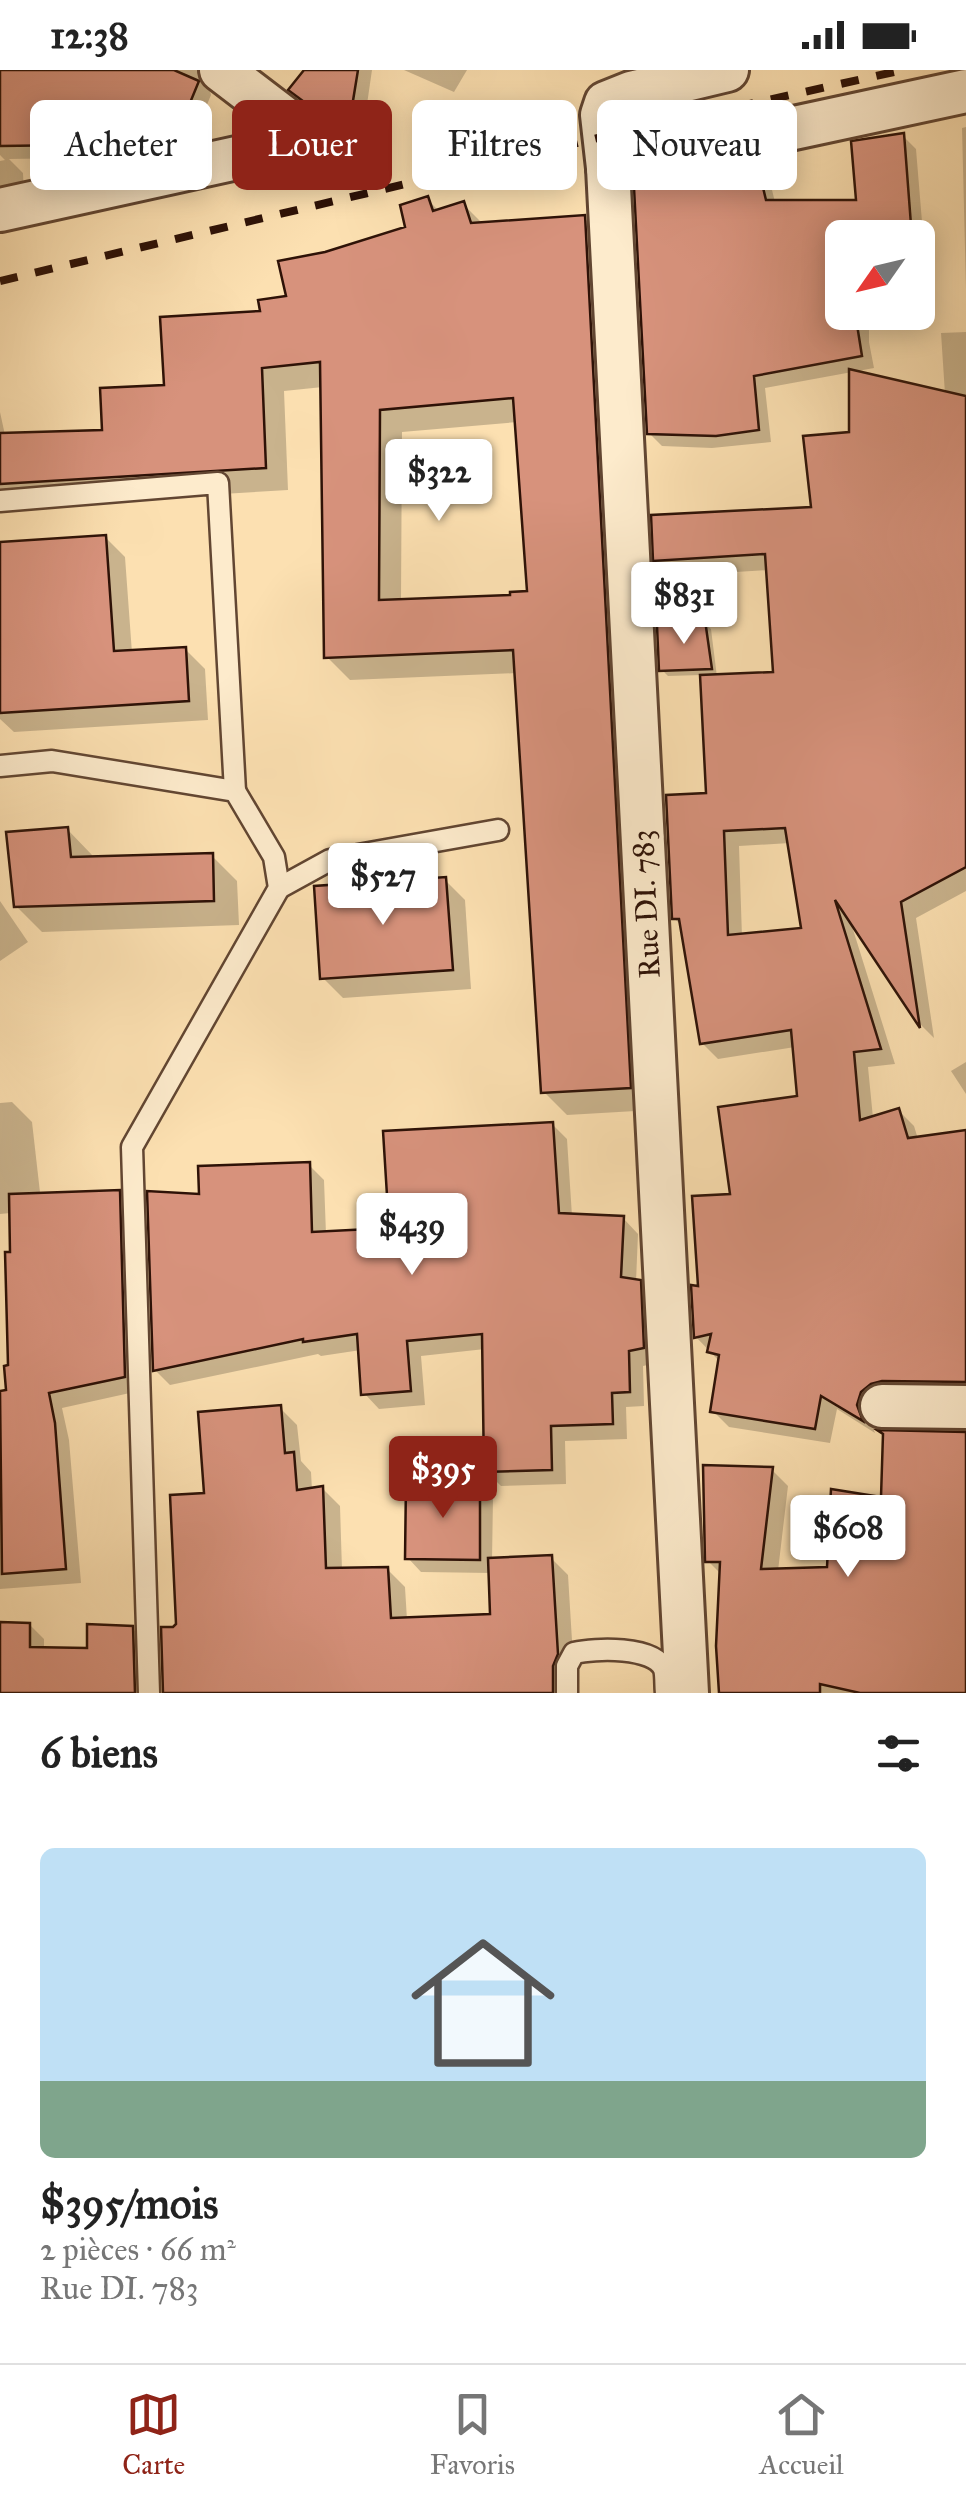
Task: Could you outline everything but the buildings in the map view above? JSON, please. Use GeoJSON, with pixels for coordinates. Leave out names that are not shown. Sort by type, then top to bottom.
{"type":"FeatureCollection","features":[{"type":"Feature","properties":{"kind":"street"},"geometry":{"type":"LineString","coordinates":[[0,210],[314,141],[222,70]]}},
{"type":"Feature","properties":{"kind":"street","name":"Rue DI. 783"},"geometry":{"type":"LineString","coordinates":[[615,100],[632,92],[727,70]]}},
{"type":"Feature","properties":{"kind":"street"},"geometry":{"type":"LineString","coordinates":[[797,127],[966,91]]}},
{"type":"Feature","properties":{"kind":"street","name":"Rue DI. 783"},"geometry":{"type":"LineString","coordinates":[[609,190],[687,1693]]}},
{"type":"Feature","properties":{"kind":"street"},"geometry":{"type":"LineString","coordinates":[[882,1406],[966,1407]]}},
{"type":"Feature","properties":{"kind":"lane"},"geometry":{"type":"LineString","coordinates":[[0,502],[218,483],[236,791],[274,857],[279,888]]}},
{"type":"Feature","properties":{"kind":"lane"},"geometry":{"type":"LineString","coordinates":[[0,766],[52,761],[236,791]]}},
{"type":"Feature","properties":{"kind":"lane"},"geometry":{"type":"LineString","coordinates":[[149,1693],[132,1147],[279,888],[330,860],[498,830]]}},
{"type":"Feature","properties":{"kind":"lane"},"geometry":{"type":"LineString","coordinates":[[567,1693],[567,1666],[574,1653],[585,1650],[641,1652],[652,1656],[664,1669],[666,1693]]}},
{"type":"Feature","properties":{"kind":"railway"},"geometry":{"type":"LineString","coordinates":[[0,281],[606,136],[903,70]]}}]}
